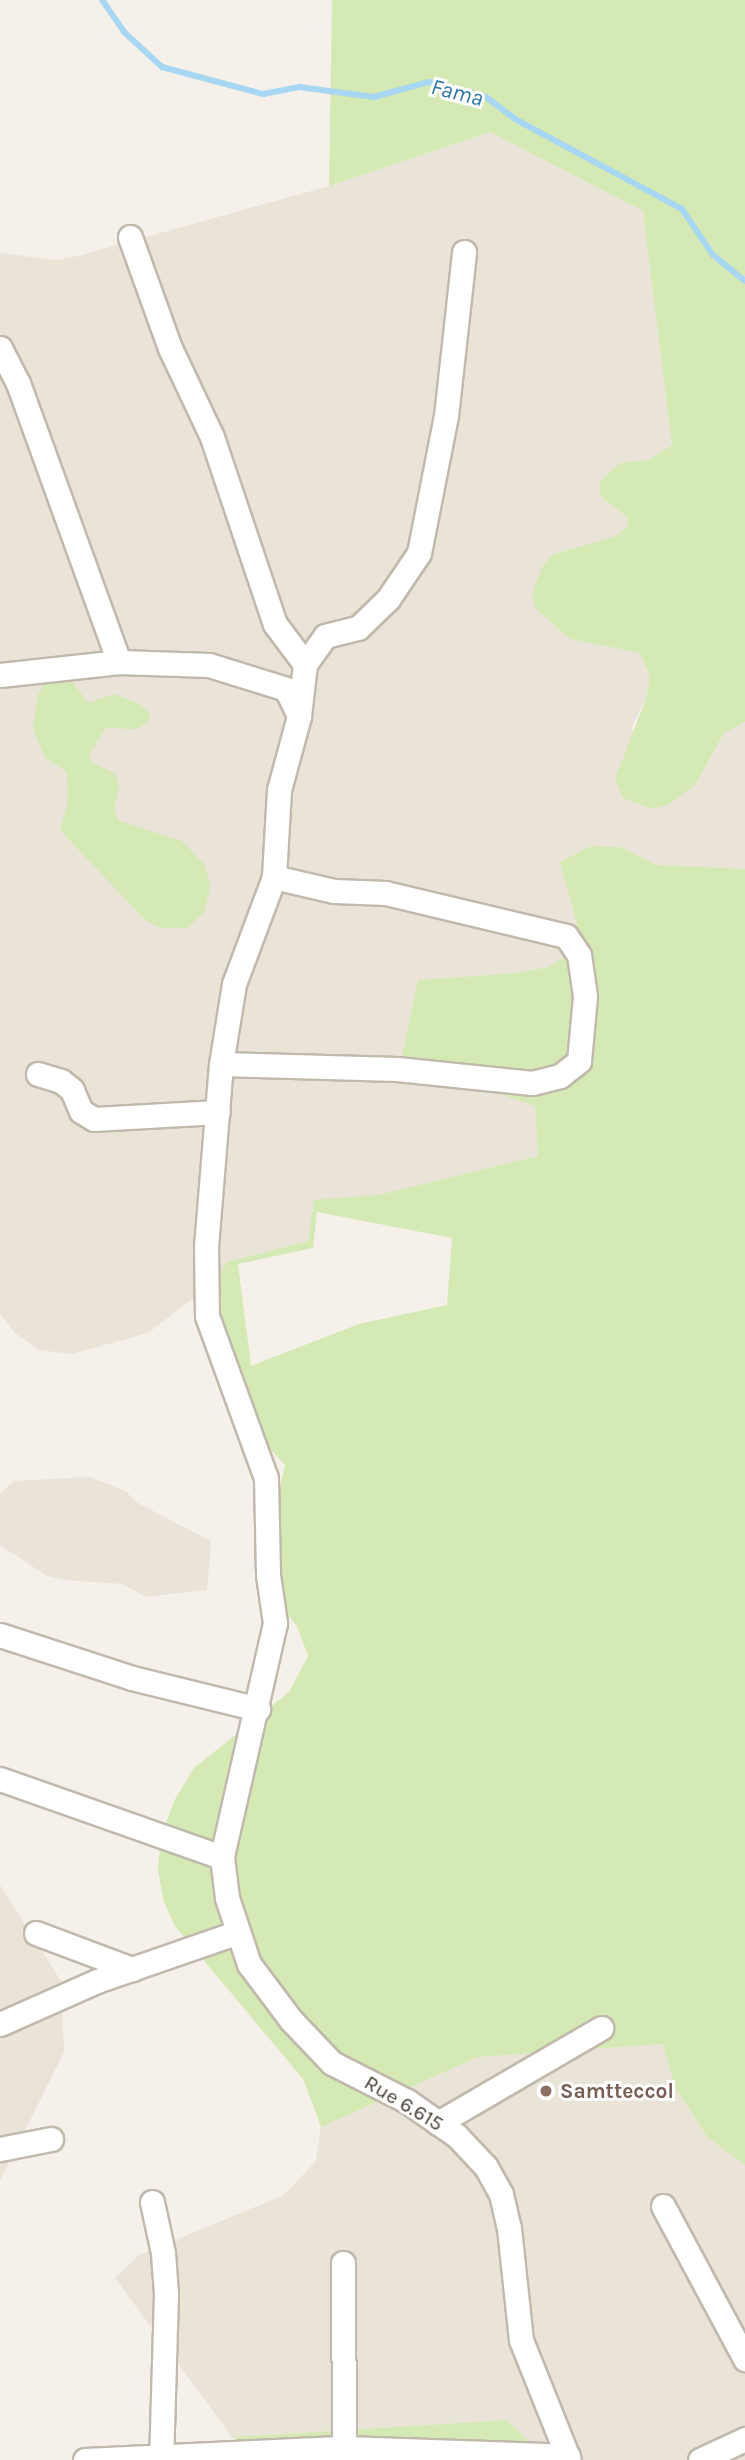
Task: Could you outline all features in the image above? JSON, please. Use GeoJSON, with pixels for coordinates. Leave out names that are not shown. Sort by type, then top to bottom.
{"type":"FeatureCollection","features":[{"type":"Feature","properties":{"kind":"street"},"geometry":{"type":"LineString","coordinates":[[130,237],[170,348],[212,437],[275,624],[305,664]]}},
{"type":"Feature","properties":{"kind":"street"},"geometry":{"type":"LineString","coordinates":[[0,1779],[222,1857],[234,1793],[274,1641],[266,1538],[270,1504],[262,1462],[207,1316],[206,1246],[221,1064],[234,984],[274,877],[279,790],[299,716],[305,664],[325,636],[358,628],[388,599],[419,553],[446,416],[464,252]]}},
{"type":"Feature","properties":{"kind":"street"},"geometry":{"type":"LineString","coordinates":[[0,348],[18,383],[119,662]]}},
{"type":"Feature","properties":{"kind":"street"},"geometry":{"type":"LineString","coordinates":[[0,675],[119,662],[209,665],[250,674],[286,689],[299,716]]}},
{"type":"Feature","properties":{"kind":"street"},"geometry":{"type":"LineString","coordinates":[[221,1064],[397,1069],[532,1083],[560,1076],[579,1061],[584,996],[579,955],[566,936],[386,893],[334,891],[274,877]]}},
{"type":"Feature","properties":{"kind":"street"},"geometry":{"type":"LineString","coordinates":[[38,1074],[61,1081],[72,1090],[81,1111],[94,1119],[218,1112]]}},
{"type":"Feature","properties":{"kind":"street"},"geometry":{"type":"LineString","coordinates":[[0,1635],[132,1678],[258,1709]]}},
{"type":"Feature","properties":{"kind":"street","name":"Rue 6.615"},"geometry":{"type":"LineString","coordinates":[[222,1857],[236,1933],[249,1964],[291,2020],[332,2063],[407,2101],[438,2123],[486,2167],[501,2194],[516,2271],[521,2340],[568,2458]]}},
{"type":"Feature","properties":{"kind":"street"},"geometry":{"type":"LineString","coordinates":[[36,1933],[132,1969]]}},
{"type":"Feature","properties":{"kind":"street"},"geometry":{"type":"LineString","coordinates":[[0,2024],[26,2009],[236,1933]]}},
{"type":"Feature","properties":{"kind":"street"},"geometry":{"type":"LineString","coordinates":[[438,2123],[601,2028]]}},
{"type":"Feature","properties":{"kind":"street"},"geometry":{"type":"LineString","coordinates":[[0,2149],[51,2139]]}},
{"type":"Feature","properties":{"kind":"street"},"geometry":{"type":"LineString","coordinates":[[152,2202],[166,2294],[161,2457]]}},
{"type":"Feature","properties":{"kind":"street"},"geometry":{"type":"LineString","coordinates":[[663,2206],[745,2359]]}},
{"type":"Feature","properties":{"kind":"street"},"geometry":{"type":"LineString","coordinates":[[343,2263],[344,2454]]}},
{"type":"Feature","properties":{"kind":"street"},"geometry":{"type":"LineString","coordinates":[[700,2460],[745,2439]]}},
{"type":"Feature","properties":{"kind":"street"},"geometry":{"type":"LineString","coordinates":[[85,2460],[344,2454],[568,2458]]}},
{"type":"Feature","properties":{"kind":"shaded area"},"geometry":{"type":"Polygon","coordinates":[[[490,132],[643,211],[672,445],[649,460],[620,463],[600,496],[629,519],[628,526],[614,537],[554,554],[570,639],[640,653],[650,678],[646,699],[631,728],[695,785],[724,733],[745,722],[745,869],[657,865],[621,847],[591,846],[560,862],[577,925],[576,943],[566,956],[548,967],[516,973],[418,980],[401,1061],[535,1106],[538,1156],[378,1195],[314,1201],[308,1241],[227,1262],[217,1280],[148,1333],[72,1354],[39,1350],[15,1333],[0,1314],[0,253],[56,260],[78,256],[329,186],[490,132]]]}},
{"type":"Feature","properties":{"kind":"shaded area"},"geometry":{"type":"Polygon","coordinates":[[[90,1477],[125,1491],[138,1503],[211,1541],[207,1590],[145,1597],[123,1584],[65,1580],[47,1576],[0,1545],[0,1494],[14,1481],[90,1477]]]}},
{"type":"Feature","properties":{"kind":"shaded area"},"geometry":{"type":"Polygon","coordinates":[[[0,1885],[61,1981],[64,2052],[0,2181],[0,1885]]]}},
{"type":"Feature","properties":{"kind":"shaded area"},"geometry":{"type":"Polygon","coordinates":[[[663,2044],[675,2087],[707,2137],[745,2165],[745,2460],[548,2460],[507,2420],[232,2437],[115,2278],[139,2255],[284,2195],[316,2161],[321,2127],[478,2057],[663,2044]]]}},
{"type":"Feature","properties":{"kind":"green space"},"geometry":{"type":"Polygon","coordinates":[[[332,0],[745,0],[745,722],[724,733],[695,785],[669,804],[653,809],[623,798],[615,779],[646,699],[650,677],[640,653],[570,639],[536,609],[532,595],[542,567],[554,554],[614,537],[628,526],[628,518],[600,496],[600,481],[620,463],[649,460],[672,445],[643,211],[490,132],[329,186],[332,0]]]}},
{"type":"Feature","properties":{"kind":"green space"},"geometry":{"type":"Polygon","coordinates":[[[61,675],[71,680],[88,703],[114,694],[139,704],[150,714],[147,723],[136,729],[106,728],[89,755],[91,762],[116,774],[119,785],[114,809],[119,821],[182,841],[205,865],[210,886],[205,911],[187,928],[161,928],[145,920],[60,830],[68,802],[67,772],[45,758],[33,729],[38,695],[47,680],[61,675]]]}},
{"type":"Feature","properties":{"kind":"green space"},"geometry":{"type":"Polygon","coordinates":[[[591,846],[621,847],[657,865],[745,869],[745,2165],[707,2137],[675,2087],[663,2044],[478,2057],[321,2127],[303,2079],[175,1926],[163,1900],[158,1869],[161,1837],[174,1801],[194,1768],[289,1692],[308,1656],[297,1626],[278,1604],[273,1520],[285,1465],[264,1442],[217,1356],[217,1280],[227,1262],[308,1241],[314,1200],[378,1195],[538,1156],[535,1106],[401,1061],[418,980],[516,973],[548,967],[566,956],[576,943],[577,925],[560,862],[591,846]],[[317,1212],[313,1248],[238,1264],[251,1366],[359,1324],[447,1305],[452,1238],[317,1212]]]}},
{"type":"Feature","properties":{"kind":"green space"},"geometry":{"type":"Polygon","coordinates":[[[507,2420],[548,2460],[283,2460],[232,2437],[507,2420]]]}},
{"type":"Feature","properties":{"kind":"waterway","name":"Fama"},"geometry":{"type":"LineString","coordinates":[[102,0],[124,32],[162,67],[263,94],[299,87],[374,97],[429,82],[486,97],[515,119],[682,209],[713,255],[745,281]]}},
{"type":"Feature","properties":{"kind":"place","name":"Samtteccol"},"geometry":{"type":"Point","coordinates":[546,2091]}}]}
